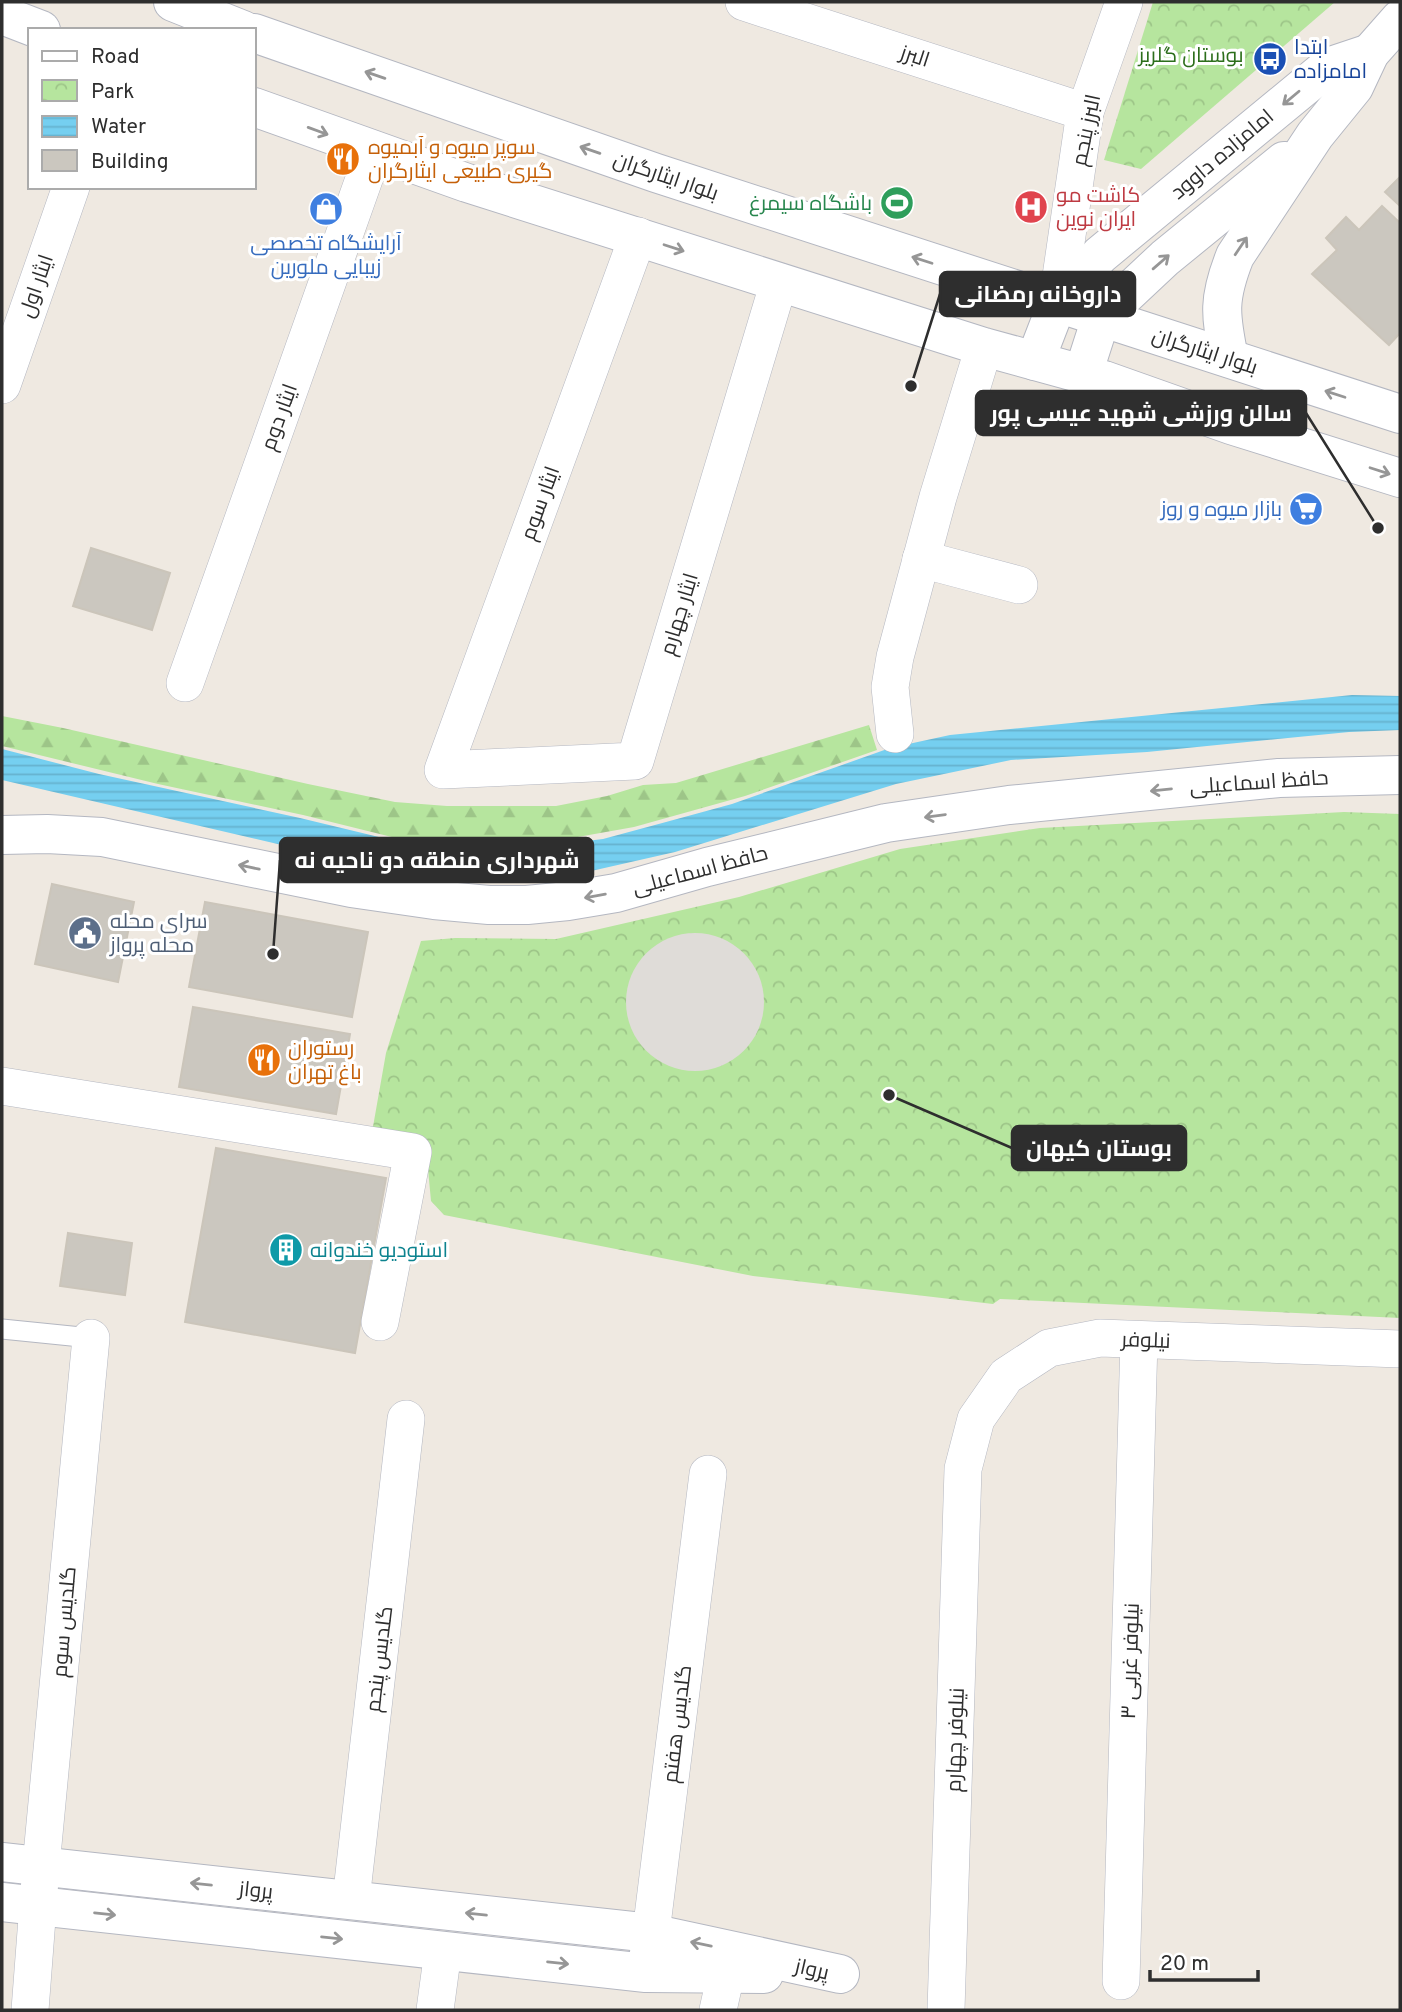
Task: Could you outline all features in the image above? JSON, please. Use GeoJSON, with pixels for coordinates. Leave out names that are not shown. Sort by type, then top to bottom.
{"type":"FeatureCollection","features":[{"type":"Feature","properties":{"kind":"street","name":"بلوار ایثارگران"},"geometry":{"type":"LineString","coordinates":[[173,2],[253,28]]}},
{"type":"Feature","properties":{"kind":"street","name":"البرز"},"geometry":{"type":"LineString","coordinates":[[744,2],[830,15],[1086,112]]}},
{"type":"Feature","properties":{"kind":"street","name":"البرز پنجم"},"geometry":{"type":"LineString","coordinates":[[1057,303],[1086,112],[1124,2]]}},
{"type":"Feature","properties":{"kind":"street"},"geometry":{"type":"LineString","coordinates":[[2,15],[36,28]]}},
{"type":"Feature","properties":{"kind":"street"},"geometry":{"type":"LineString","coordinates":[[1230,358],[1223,327],[1221,300],[1235,256],[1315,135],[1354,87],[1370,53],[1400,19]]}},
{"type":"Feature","properties":{"kind":"street","name":"بلوار ایثارگران"},"geometry":{"type":"LineString","coordinates":[[256,29],[656,173],[1400,414]]}},
{"type":"Feature","properties":{"kind":"street","name":"امامزاده داوود"},"geometry":{"type":"LineString","coordinates":[[1057,303],[1100,255],[1328,67],[1370,53]]}},
{"type":"Feature","properties":{"kind":"street"},"geometry":{"type":"LineString","coordinates":[[256,108],[467,183],[984,347],[1104,380],[1231,425],[1400,478]]}},
{"type":"Feature","properties":{"kind":"street"},"geometry":{"type":"LineString","coordinates":[[1083,374],[1101,318],[1165,258],[1315,135]]}},
{"type":"Feature","properties":{"kind":"street","name":"ایثار دوم"},"geometry":{"type":"LineString","coordinates":[[185,683],[374,151]]}},
{"type":"Feature","properties":{"kind":"street","name":"ایثار اول"},"geometry":{"type":"LineString","coordinates":[[2,385],[70,189]]}},
{"type":"Feature","properties":{"kind":"street","name":"ایثار سوم"},"geometry":{"type":"LineString","coordinates":[[443,770],[638,236]]}},
{"type":"Feature","properties":{"kind":"street","name":"ایثار چهارم"},"geometry":{"type":"LineString","coordinates":[[443,770],[635,761],[779,282]]}},
{"type":"Feature","properties":{"kind":"street"},"geometry":{"type":"LineString","coordinates":[[1034,361],[1057,303]]}},
{"type":"Feature","properties":{"kind":"street"},"geometry":{"type":"LineString","coordinates":[[895,734],[890,687],[895,657],[984,347]]}},
{"type":"Feature","properties":{"kind":"street"},"geometry":{"type":"LineString","coordinates":[[921,559],[1018,585]]}},
{"type":"Feature","properties":{"kind":"street","name":"حافظ اسماعیلی"},"geometry":{"type":"LineString","coordinates":[[2,835],[102,837],[351,888],[434,900],[527,905],[616,893],[707,867],[900,821],[1009,805],[1279,778],[1400,775]]}},
{"type":"Feature","properties":{"kind":"street"},"geometry":{"type":"LineString","coordinates":[[2,1086],[413,1152],[380,1322]]}},
{"type":"Feature","properties":{"kind":"street","name":"گلدیس سوم"},"geometry":{"type":"LineString","coordinates":[[30,2010],[20,1904],[41,1866],[91,1338]]}},
{"type":"Feature","properties":{"kind":"street","name":"نیلوفر"},"geometry":{"type":"LineString","coordinates":[[963,1469],[976,1419],[1006,1377],[1049,1348],[1100,1338],[1400,1349]]}},
{"type":"Feature","properties":{"kind":"street","name":"نیلوفر غربی ۳"},"geometry":{"type":"LineString","coordinates":[[1121,1981],[1139,1340]]}},
{"type":"Feature","properties":{"kind":"street","name":"گلدیس پنجم"},"geometry":{"type":"LineString","coordinates":[[351,1900],[406,1419]]}},
{"type":"Feature","properties":{"kind":"street","name":"نیلوفر چهارم"},"geometry":{"type":"LineString","coordinates":[[946,2010],[963,1469]]}},
{"type":"Feature","properties":{"kind":"street","name":"گلدیس هفتم"},"geometry":{"type":"LineString","coordinates":[[646,1973],[708,1474]]}},
{"type":"Feature","properties":{"kind":"street","name":"پرواز"},"geometry":{"type":"LineString","coordinates":[[2,1862],[651,1933],[840,1974],[646,1973],[20,1904]]}},
{"type":"Feature","properties":{"kind":"street"},"geometry":{"type":"LineString","coordinates":[[435,2010],[443,1951]]}},
{"type":"Feature","properties":{"kind":"street"},"geometry":{"type":"LineString","coordinates":[[718,2010],[726,1974]]}},
{"type":"Feature","properties":{"kind":"lane"},"geometry":{"type":"LineString","coordinates":[[2,1329],[91,1338]]}},
{"type":"Feature","properties":{"kind":"green space","name":"بوستان گلریز"},"geometry":{"type":"Polygon","coordinates":[[[1153,2],[1335,2],[1141,169],[1104,160],[1153,2]]]}},
{"type":"Feature","properties":{"kind":"green space"},"geometry":{"type":"Polygon","coordinates":[[[2,716],[395,802],[447,806],[556,806],[607,796],[643,785],[676,783],[869,725],[877,750],[745,796],[634,827],[544,843],[435,845],[158,784],[2,746],[2,716]]]}},
{"type":"Feature","properties":{"kind":"green space"},"geometry":{"type":"Polygon","coordinates":[[[1344,812],[1400,814],[1400,1318],[1000,1299],[993,1304],[753,1276],[444,1215],[431,1201],[426,1148],[371,1138],[386,1053],[421,941],[455,938],[556,939],[739,897],[900,849],[1040,828],[1344,812]]]}},
{"type":"Feature","properties":{"kind":"shaded area"},"geometry":{"type":"Polygon","coordinates":[[[695,933],[721,939],[743,954],[758,976],[764,1002],[758,1028],[743,1050],[721,1065],[695,1071],[669,1065],[647,1050],[632,1028],[626,1002],[632,976],[647,954],[669,939],[695,933]]]}},
{"type":"Feature","properties":{"kind":"water"},"geometry":{"type":"Polygon","coordinates":[[[1352,695],[1400,696],[1400,730],[1349,732],[1147,752],[1011,760],[896,784],[675,852],[578,874],[436,878],[402,873],[2,780],[2,749],[99,774],[408,844],[438,848],[536,847],[603,839],[666,822],[732,804],[890,748],[950,735],[1352,695]]]}},
{"type":"Feature","properties":{"kind":"building"},"geometry":{"type":"Polygon","coordinates":[[[1400,177],[1400,206],[1385,192],[1400,177]]]}},
{"type":"Feature","properties":{"kind":"building"},"geometry":{"type":"Polygon","coordinates":[[[1382,206],[1400,223],[1400,333],[1389,345],[1312,274],[1337,250],[1326,238],[1346,217],[1359,230],[1382,206]]]}},
{"type":"Feature","properties":{"kind":"building"},"geometry":{"type":"Polygon","coordinates":[[[91,548],[170,573],[152,630],[73,606],[91,548]]]}},
{"type":"Feature","properties":{"kind":"building","name":"سرای محله محله پرواز"},"geometry":{"type":"Polygon","coordinates":[[[52,884],[134,902],[118,982],[35,964],[52,884]]]}},
{"type":"Feature","properties":{"kind":"building"},"geometry":{"type":"Polygon","coordinates":[[[205,902],[368,932],[352,1017],[189,987],[205,902]]]}},
{"type":"Feature","properties":{"kind":"building","name":"رستوران باغ تهران"},"geometry":{"type":"Polygon","coordinates":[[[193,1007],[350,1034],[336,1114],[179,1087],[193,1007]]]}},
{"type":"Feature","properties":{"kind":"building","name":"استودیو خندوانه"},"geometry":{"type":"Polygon","coordinates":[[[216,1148],[386,1178],[355,1353],[185,1322],[216,1148]]]}},
{"type":"Feature","properties":{"kind":"building"},"geometry":{"type":"Polygon","coordinates":[[[68,1233],[132,1243],[125,1295],[60,1286],[68,1233]]]}},
{"type":"Feature","properties":{"kind":"place","name":"ابتدا امامزاده"},"geometry":{"type":"Point","coordinates":[1270,59]}},
{"type":"Feature","properties":{"kind":"place","name":"سوپر میوه و آبمیوه گیری طبیعی ایثارگران"},"geometry":{"type":"Point","coordinates":[343,159]}},
{"type":"Feature","properties":{"kind":"place","name":"باشگاه سیمرغ"},"geometry":{"type":"Point","coordinates":[897,203]}},
{"type":"Feature","properties":{"kind":"place","name":"کاشت مو ایران نوین"},"geometry":{"type":"Point","coordinates":[1031,207]}},
{"type":"Feature","properties":{"kind":"place","name":"آرایشگاه تخصصی زیبایی ملورین"},"geometry":{"type":"Point","coordinates":[326,209]}},
{"type":"Feature","properties":{"kind":"place","name":"داروخانه رمضانی"},"geometry":{"type":"Point","coordinates":[911,386]}},
{"type":"Feature","properties":{"kind":"place","name":"بازار میوه و روز"},"geometry":{"type":"Point","coordinates":[1306,509]}},
{"type":"Feature","properties":{"kind":"place","name":"سالن ورزشی شهید عیسی پور"},"geometry":{"type":"Point","coordinates":[1378,528]}},
{"type":"Feature","properties":{"kind":"place","name":"سرای محله محله پرواز"},"geometry":{"type":"Point","coordinates":[85,933]}},
{"type":"Feature","properties":{"kind":"place","name":"شهرداری منطقه دو ناحیه نه"},"geometry":{"type":"Point","coordinates":[273,954]}},
{"type":"Feature","properties":{"kind":"place","name":"رستوران باغ تهران"},"geometry":{"type":"Point","coordinates":[264,1060]}},
{"type":"Feature","properties":{"kind":"place","name":"بوستان کیهان"},"geometry":{"type":"Point","coordinates":[889,1095]}},
{"type":"Feature","properties":{"kind":"place","name":"استودیو خندوانه"},"geometry":{"type":"Point","coordinates":[286,1250]}}]}
